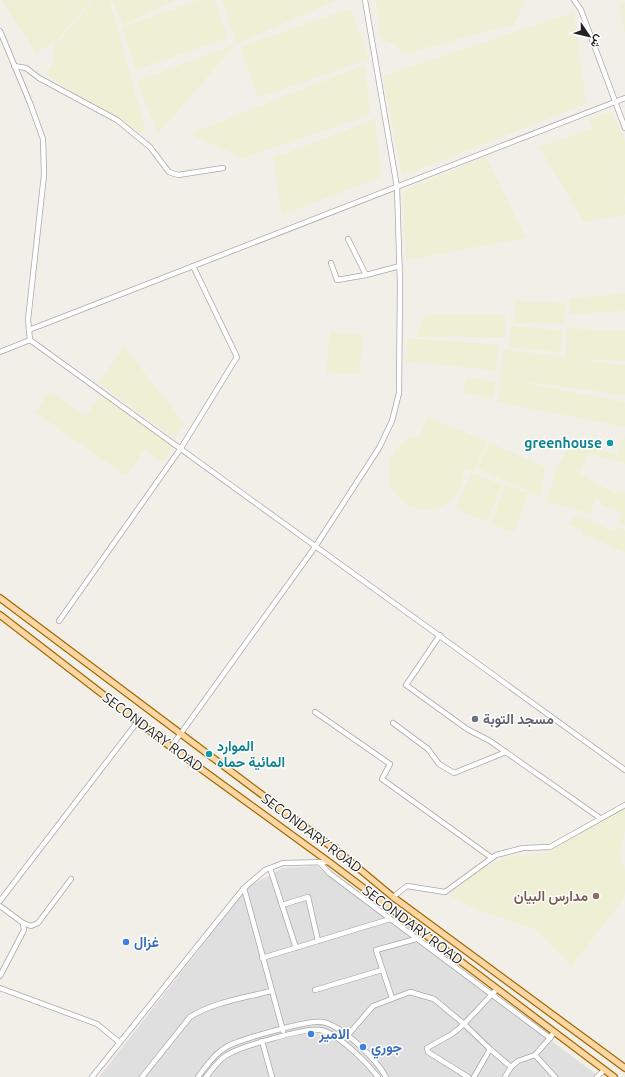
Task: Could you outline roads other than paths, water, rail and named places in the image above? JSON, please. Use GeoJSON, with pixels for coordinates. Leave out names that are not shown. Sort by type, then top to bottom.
{"type":"FeatureCollection","features":[{"type":"Feature","properties":{"kind":"main road","name":"SECONDARY ROAD"},"geometry":{"type":"LineString","coordinates":[[0,598],[345,857],[394,897],[625,1068]]}},
{"type":"Feature","properties":{"kind":"main road","name":"SECONDARY ROAD"},"geometry":{"type":"LineString","coordinates":[[0,615],[171,747],[329,862],[613,1077]]}},
{"type":"Feature","properties":{"kind":"street"},"geometry":{"type":"LineString","coordinates":[[171,747],[315,547],[379,448],[392,421],[399,393],[400,266],[397,187],[365,0]]}},
{"type":"Feature","properties":{"kind":"street"},"geometry":{"type":"LineString","coordinates":[[574,0],[581,10],[625,128]]}},
{"type":"Feature","properties":{"kind":"street"},"geometry":{"type":"LineString","coordinates":[[0,31],[30,103],[43,139],[44,175],[28,320],[30,340],[625,770]]}},
{"type":"Feature","properties":{"kind":"street"},"geometry":{"type":"LineString","coordinates":[[14,66],[26,68],[39,78],[117,120],[150,147],[172,174],[178,175],[224,168]]}},
{"type":"Feature","properties":{"kind":"street"},"geometry":{"type":"LineString","coordinates":[[29,330],[625,98]]}},
{"type":"Feature","properties":{"kind":"street"},"geometry":{"type":"LineString","coordinates":[[348,239],[366,275]]}},
{"type":"Feature","properties":{"kind":"street"},"geometry":{"type":"LineString","coordinates":[[330,263],[337,280],[366,275],[400,266]]}},
{"type":"Feature","properties":{"kind":"street"},"geometry":{"type":"LineString","coordinates":[[59,621],[181,448],[237,357],[193,266]]}},
{"type":"Feature","properties":{"kind":"street"},"geometry":{"type":"LineString","coordinates":[[0,352],[30,340]]}},
{"type":"Feature","properties":{"kind":"street"},"geometry":{"type":"LineString","coordinates":[[440,635],[406,685],[467,729],[490,741],[600,818]]}},
{"type":"Feature","properties":{"kind":"street"},"geometry":{"type":"LineString","coordinates":[[315,712],[390,764],[382,779],[492,858]]}},
{"type":"Feature","properties":{"kind":"street"},"geometry":{"type":"LineString","coordinates":[[0,901],[138,721]]}},
{"type":"Feature","properties":{"kind":"street"},"geometry":{"type":"LineString","coordinates":[[393,723],[428,749],[438,764],[454,773],[506,752]]}},
{"type":"Feature","properties":{"kind":"street"},"geometry":{"type":"LineString","coordinates":[[394,897],[407,886],[445,892],[496,855],[523,848],[550,847],[625,805]]}},
{"type":"Feature","properties":{"kind":"street"},"geometry":{"type":"LineString","coordinates":[[319,862],[329,873],[550,1038]]}},
{"type":"Feature","properties":{"kind":"street"},"geometry":{"type":"LineString","coordinates":[[92,1077],[244,888],[264,870],[283,863],[329,862]]}},
{"type":"Feature","properties":{"kind":"street"},"geometry":{"type":"LineString","coordinates":[[270,868],[296,948]]}},
{"type":"Feature","properties":{"kind":"street"},"geometry":{"type":"LineString","coordinates":[[0,906],[23,923],[30,926],[38,923],[71,879]]}},
{"type":"Feature","properties":{"kind":"street"},"geometry":{"type":"LineString","coordinates":[[244,888],[284,1036]]}},
{"type":"Feature","properties":{"kind":"street"},"geometry":{"type":"LineString","coordinates":[[282,905],[308,897],[318,941]]}},
{"type":"Feature","properties":{"kind":"street"},"geometry":{"type":"LineString","coordinates":[[262,958],[390,919]]}},
{"type":"Feature","properties":{"kind":"street"},"geometry":{"type":"LineString","coordinates":[[0,976],[24,930],[23,923]]}},
{"type":"Feature","properties":{"kind":"street"},"geometry":{"type":"LineString","coordinates":[[392,998],[376,950],[416,939]]}},
{"type":"Feature","properties":{"kind":"street"},"geometry":{"type":"LineString","coordinates":[[314,990],[382,970]]}},
{"type":"Feature","properties":{"kind":"street"},"geometry":{"type":"LineString","coordinates":[[0,988],[97,1024],[119,1042]]}},
{"type":"Feature","properties":{"kind":"street"},"geometry":{"type":"LineString","coordinates":[[468,1077],[428,1052],[427,1048],[452,1034],[464,1024],[497,989]]}},
{"type":"Feature","properties":{"kind":"street"},"geometry":{"type":"LineString","coordinates":[[142,1077],[190,1017],[199,1012],[225,1003],[271,991]]}},
{"type":"Feature","properties":{"kind":"street"},"geometry":{"type":"LineString","coordinates":[[347,1036],[373,1006],[410,992],[434,998],[510,1067]]}},
{"type":"Feature","properties":{"kind":"street"},"geometry":{"type":"LineString","coordinates":[[198,1077],[217,1054],[227,1047],[261,1035],[322,1022],[335,1027],[375,1060],[386,1077]]}},
{"type":"Feature","properties":{"kind":"street"},"geometry":{"type":"LineString","coordinates":[[206,1077],[225,1056],[241,1048],[310,1029],[328,1032],[371,1067],[378,1077]]}},
{"type":"Feature","properties":{"kind":"street"},"geometry":{"type":"LineString","coordinates":[[505,1077],[510,1067],[518,1061],[534,1055],[554,1032]]}},
{"type":"Feature","properties":{"kind":"street"},"geometry":{"type":"LineString","coordinates":[[261,1035],[272,1077]]}},
{"type":"Feature","properties":{"kind":"street"},"geometry":{"type":"LineString","coordinates":[[474,1077],[490,1049]]}},
{"type":"Feature","properties":{"kind":"street"},"geometry":{"type":"LineString","coordinates":[[534,1055],[555,1077]]}},
{"type":"Feature","properties":{"kind":"street"},"geometry":{"type":"LineString","coordinates":[[597,1077],[604,1070]]}},
{"type":"Feature","properties":{"kind":"street"},"geometry":{"type":"LineString","coordinates":[[601,1077],[604,1070]]}},
{"type":"Feature","properties":{"kind":"place","name":"greenhouse"},"geometry":{"type":"Point","coordinates":[610,443]}},
{"type":"Feature","properties":{"kind":"place","name":"مسجد التوبة"},"geometry":{"type":"Point","coordinates":[475,719]}},
{"type":"Feature","properties":{"kind":"place","name":"الموارد المائية حماه"},"geometry":{"type":"Point","coordinates":[209,754]}},
{"type":"Feature","properties":{"kind":"place","name":"مدارس البيان"},"geometry":{"type":"Point","coordinates":[596,896]}},
{"type":"Feature","properties":{"kind":"place","name":"غزال"},"geometry":{"type":"Point","coordinates":[126,942]}},
{"type":"Feature","properties":{"kind":"place","name":"الامير"},"geometry":{"type":"Point","coordinates":[311,1034]}},
{"type":"Feature","properties":{"kind":"place","name":"جوري"},"geometry":{"type":"Point","coordinates":[363,1047]}}]}
